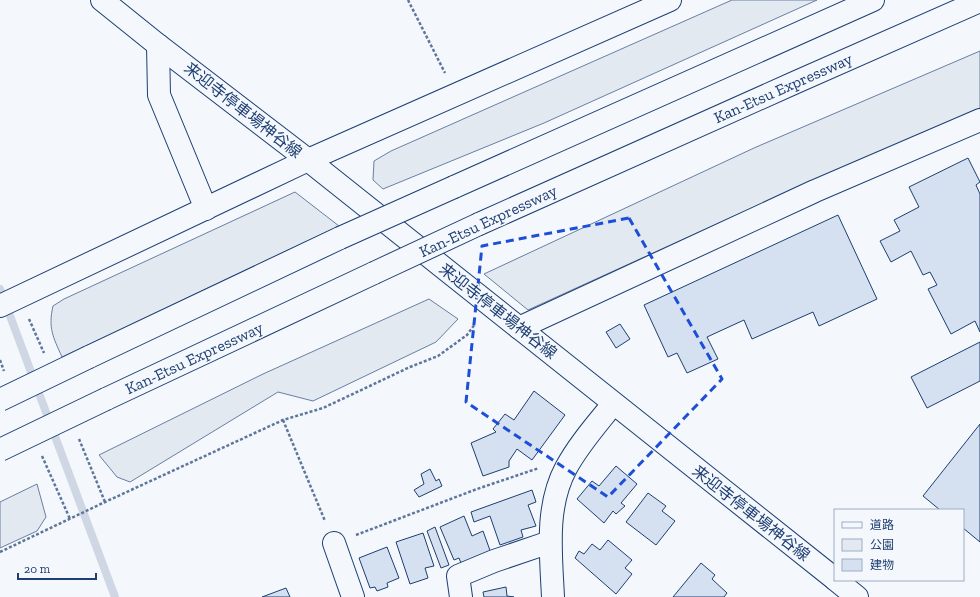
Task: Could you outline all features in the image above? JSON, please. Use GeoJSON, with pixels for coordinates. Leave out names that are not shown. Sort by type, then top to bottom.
{"type":"FeatureCollection","features":[{"type":"Feature","properties":{"kind":"main road","name":"来迎寺停車場神谷線"},"geometry":{"type":"LineString","coordinates":[[102,0],[308,160],[834,579]]}},
{"type":"Feature","properties":{"kind":"main road"},"geometry":{"type":"LineString","coordinates":[[0,306],[308,160],[670,0]]}},
{"type":"Feature","properties":{"kind":"main road"},"geometry":{"type":"LineString","coordinates":[[0,400],[340,238],[873,0]]}},
{"type":"Feature","properties":{"kind":"main road","name":"Kan-Etsu Expressway"},"geometry":{"type":"LineString","coordinates":[[0,450],[480,224],[980,1]]}},
{"type":"Feature","properties":{"kind":"main road"},"geometry":{"type":"LineString","coordinates":[[158,45],[159,95],[206,209]]}},
{"type":"Feature","properties":{"kind":"main road"},"geometry":{"type":"LineString","coordinates":[[519,328],[815,191],[980,120]]}},
{"type":"Feature","properties":{"kind":"main road"},"geometry":{"type":"LineString","coordinates":[[554,597],[550,542],[555,499],[566,468],[582,443],[613,404]]}},
{"type":"Feature","properties":{"kind":"main road"},"geometry":{"type":"LineString","coordinates":[[461,597],[458,576],[494,561],[550,542]]}},
{"type":"Feature","properties":{"kind":"main road"},"geometry":{"type":"LineString","coordinates":[[334,543],[353,597]]}},
{"type":"Feature","properties":{"kind":"main road","name":"来迎寺停車場神谷線"},"geometry":{"type":"LineString","coordinates":[[836,581],[857,597]]}},
{"type":"Feature","properties":{"kind":"path"},"geometry":{"type":"LineString","coordinates":[[408,0],[456,95]]}},
{"type":"Feature","properties":{"kind":"path"},"geometry":{"type":"LineString","coordinates":[[0,552],[283,420],[324,408],[410,367],[438,356],[467,335],[489,305]]}},
{"type":"Feature","properties":{"kind":"path"},"geometry":{"type":"LineString","coordinates":[[283,420],[334,543],[477,489],[540,468],[566,468]]}},
{"type":"Feature","properties":{"kind":"highlighted area"},"geometry":{"type":"Polygon","coordinates":[[[629,218],[722,379],[608,497],[466,402],[482,246],[629,218]]]}},
{"type":"Feature","properties":{"kind":"green space"},"geometry":{"type":"Polygon","coordinates":[[[732,0],[817,0],[544,123],[383,189],[373,180],[374,161],[391,151],[732,0]]]}},
{"type":"Feature","properties":{"kind":"green space"},"geometry":{"type":"Polygon","coordinates":[[[980,51],[980,108],[732,217],[528,310],[484,274],[754,148],[980,51]]]}},
{"type":"Feature","properties":{"kind":"green space"},"geometry":{"type":"Polygon","coordinates":[[[295,192],[339,226],[62,357],[51,327],[53,306],[64,299],[295,192]]]}},
{"type":"Feature","properties":{"kind":"green space"},"geometry":{"type":"Polygon","coordinates":[[[429,299],[458,319],[436,342],[313,401],[278,392],[130,482],[117,477],[99,455],[263,374],[429,299]]]}},
{"type":"Feature","properties":{"kind":"green space"},"geometry":{"type":"Polygon","coordinates":[[[37,484],[46,517],[37,531],[0,548],[0,502],[37,484]]]}},
{"type":"Feature","properties":{"kind":"building"},"geometry":{"type":"Polygon","coordinates":[[[968,158],[980,182],[976,185],[980,194],[980,332],[975,321],[951,334],[928,289],[937,285],[930,272],[923,275],[911,251],[891,262],[880,241],[900,231],[894,220],[919,207],[909,187],[968,158]]]}},
{"type":"Feature","properties":{"kind":"building"},"geometry":{"type":"Polygon","coordinates":[[[838,215],[877,299],[819,326],[813,312],[752,339],[744,320],[707,337],[718,359],[687,373],[677,353],[668,357],[644,305],[838,215]]]}},
{"type":"Feature","properties":{"kind":"building"},"geometry":{"type":"Polygon","coordinates":[[[620,324],[630,339],[616,348],[606,332],[620,324]]]}},
{"type":"Feature","properties":{"kind":"building"},"geometry":{"type":"Polygon","coordinates":[[[980,342],[980,381],[927,408],[911,377],[980,342]]]}},
{"type":"Feature","properties":{"kind":"building"},"geometry":{"type":"Polygon","coordinates":[[[534,391],[565,415],[532,460],[517,449],[509,461],[509,467],[483,476],[471,443],[496,432],[493,429],[505,414],[514,420],[534,391]]]}},
{"type":"Feature","properties":{"kind":"building"},"geometry":{"type":"Polygon","coordinates":[[[980,424],[980,542],[964,529],[964,509],[939,509],[923,496],[980,424]]]}},
{"type":"Feature","properties":{"kind":"building"},"geometry":{"type":"Polygon","coordinates":[[[616,466],[637,484],[621,503],[625,506],[616,514],[613,511],[604,523],[577,499],[592,481],[599,486],[616,466]]]}},
{"type":"Feature","properties":{"kind":"building"},"geometry":{"type":"Polygon","coordinates":[[[430,469],[436,481],[439,479],[442,486],[419,497],[414,490],[424,484],[421,474],[430,469]]]}},
{"type":"Feature","properties":{"kind":"building"},"geometry":{"type":"Polygon","coordinates":[[[532,490],[536,502],[528,505],[536,526],[521,530],[523,537],[500,545],[490,516],[474,522],[471,512],[532,490]]]}},
{"type":"Feature","properties":{"kind":"building"},"geometry":{"type":"Polygon","coordinates":[[[648,493],[666,506],[662,511],[675,521],[656,545],[626,522],[648,493]]]}},
{"type":"Feature","properties":{"kind":"building"},"geometry":{"type":"Polygon","coordinates":[[[464,516],[472,536],[483,531],[492,556],[461,563],[459,558],[454,560],[440,527],[464,516]]]}},
{"type":"Feature","properties":{"kind":"building"},"geometry":{"type":"Polygon","coordinates":[[[435,527],[449,565],[441,568],[427,531],[435,527]]]}},
{"type":"Feature","properties":{"kind":"building"},"geometry":{"type":"Polygon","coordinates":[[[423,533],[434,566],[425,568],[428,578],[410,584],[396,542],[423,533]]]}},
{"type":"Feature","properties":{"kind":"building"},"geometry":{"type":"Polygon","coordinates":[[[608,540],[632,560],[625,568],[632,574],[616,594],[575,558],[579,551],[584,554],[592,544],[600,550],[608,540]]]}},
{"type":"Feature","properties":{"kind":"building"},"geometry":{"type":"Polygon","coordinates":[[[387,547],[399,578],[387,583],[388,587],[377,591],[375,587],[370,588],[359,558],[387,547]]]}},
{"type":"Feature","properties":{"kind":"building"},"geometry":{"type":"Polygon","coordinates":[[[701,563],[715,575],[712,579],[727,593],[724,597],[673,597],[701,563]]]}},
{"type":"Feature","properties":{"kind":"building"},"geometry":{"type":"Polygon","coordinates":[[[506,587],[507,596],[514,597],[484,597],[483,592],[506,587]]]}},
{"type":"Feature","properties":{"kind":"building"},"geometry":{"type":"Polygon","coordinates":[[[286,588],[290,597],[262,597],[286,588]]]}},
{"type":"Feature","properties":{"kind":"waterway"},"geometry":{"type":"LineString","coordinates":[[0,289],[115,597]]}}]}
